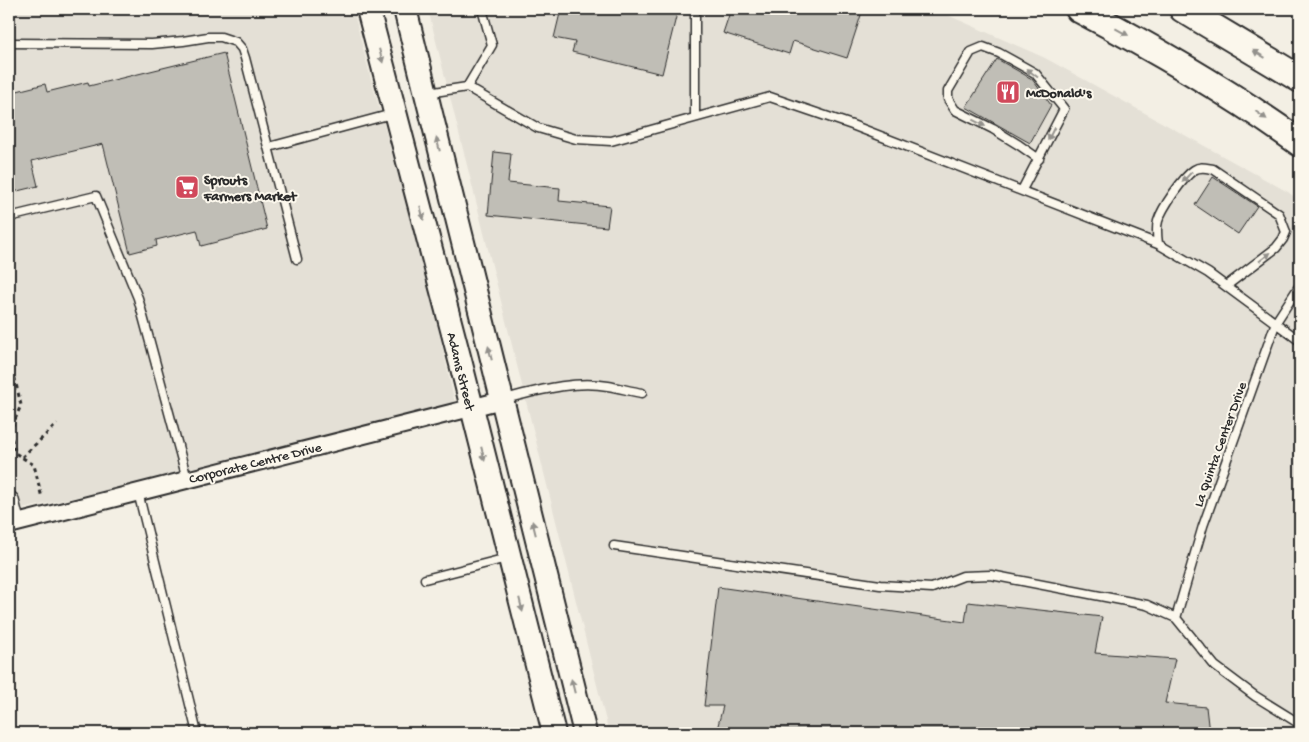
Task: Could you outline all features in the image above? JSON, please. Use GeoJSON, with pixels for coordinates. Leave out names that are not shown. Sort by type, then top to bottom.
{"type":"FeatureCollection","features":[{"type":"Feature","properties":{"kind":"main road"},"geometry":{"type":"LineString","coordinates":[[1079,9],[1146,44],[1256,111],[1300,144]]}},
{"type":"Feature","properties":{"kind":"main road"},"geometry":{"type":"LineString","coordinates":[[1183,9],[1300,79]]}},
{"type":"Feature","properties":{"kind":"street","name":"Adams Street"},"geometry":{"type":"LineString","coordinates":[[368,9],[472,407],[554,733]]}},
{"type":"Feature","properties":{"kind":"street"},"geometry":{"type":"LineString","coordinates":[[405,9],[585,733]]}},
{"type":"Feature","properties":{"kind":"street","name":"Corporate Centre Drive"},"geometry":{"type":"LineString","coordinates":[[14,524],[502,400]]}},
{"type":"Feature","properties":{"kind":"lane"},"geometry":{"type":"LineString","coordinates":[[467,87],[492,46],[482,9]]}},
{"type":"Feature","properties":{"kind":"lane"},"geometry":{"type":"LineString","coordinates":[[695,9],[695,118]]}},
{"type":"Feature","properties":{"kind":"lane"},"geometry":{"type":"LineString","coordinates":[[9,42],[152,44],[208,37],[222,37],[236,42],[242,49],[245,58],[297,259]]}},
{"type":"Feature","properties":{"kind":"lane"},"geometry":{"type":"LineString","coordinates":[[1022,190],[1039,159],[1064,110],[1035,73],[999,53],[983,47],[971,52],[948,91],[948,99],[955,110],[992,129],[1039,159]]}},
{"type":"Feature","properties":{"kind":"lane"},"geometry":{"type":"LineString","coordinates":[[426,94],[467,87],[538,128],[576,139],[612,141],[770,97],[852,125],[1158,244],[1208,273],[1300,341]]}},
{"type":"Feature","properties":{"kind":"lane"},"geometry":{"type":"LineString","coordinates":[[269,147],[396,113]]}},
{"type":"Feature","properties":{"kind":"lane"},"geometry":{"type":"LineString","coordinates":[[1158,244],[1157,224],[1161,213],[1187,176],[1203,167],[1213,169],[1279,214],[1286,232],[1276,248],[1226,286]]}},
{"type":"Feature","properties":{"kind":"lane"},"geometry":{"type":"LineString","coordinates":[[9,217],[96,196],[138,298],[187,479]]}},
{"type":"Feature","properties":{"kind":"lane","name":"La Quinta Center Drive"},"geometry":{"type":"LineString","coordinates":[[1176,618],[1204,526],[1276,322],[1300,285]]}},
{"type":"Feature","properties":{"kind":"lane"},"geometry":{"type":"LineString","coordinates":[[502,400],[535,391],[568,386],[606,385],[642,393]]}},
{"type":"Feature","properties":{"kind":"lane"},"geometry":{"type":"LineString","coordinates":[[138,492],[197,733]]}},
{"type":"Feature","properties":{"kind":"lane"},"geometry":{"type":"LineString","coordinates":[[9,494],[14,498],[14,524]]}},
{"type":"Feature","properties":{"kind":"lane"},"geometry":{"type":"LineString","coordinates":[[614,546],[880,585],[932,588],[963,576],[991,575],[1148,606],[1176,618],[1216,666],[1255,696],[1300,724]]}},
{"type":"Feature","properties":{"kind":"lane"},"geometry":{"type":"LineString","coordinates":[[425,579],[509,558]]}},
{"type":"Feature","properties":{"kind":"path"},"geometry":{"type":"LineString","coordinates":[[9,354],[21,405],[10,432],[15,453],[34,465],[42,498]]}},
{"type":"Feature","properties":{"kind":"path"},"geometry":{"type":"LineString","coordinates":[[9,421],[14,424]]}},
{"type":"Feature","properties":{"kind":"path"},"geometry":{"type":"LineString","coordinates":[[22,457],[58,424]]}},
{"type":"Feature","properties":{"kind":"path"},"geometry":{"type":"LineString","coordinates":[[9,455],[15,453]]}},
{"type":"Feature","properties":{"kind":"shaded area"},"geometry":{"type":"Polygon","coordinates":[[[9,9],[353,9],[425,269],[457,412],[9,512],[9,9]]]}},
{"type":"Feature","properties":{"kind":"shaded area"},"geometry":{"type":"Polygon","coordinates":[[[428,9],[934,9],[1045,58],[1288,192],[1300,201],[1300,733],[609,733],[428,9]]]}},
{"type":"Feature","properties":{"kind":"building"},"geometry":{"type":"Polygon","coordinates":[[[561,9],[678,9],[662,74],[572,52],[575,42],[554,38],[561,9]]]}},
{"type":"Feature","properties":{"kind":"building"},"geometry":{"type":"Polygon","coordinates":[[[731,9],[863,9],[847,58],[793,41],[789,54],[723,33],[731,9]]]}},
{"type":"Feature","properties":{"kind":"building"},"geometry":{"type":"Polygon","coordinates":[[[224,53],[267,229],[201,246],[197,230],[156,240],[157,246],[130,253],[103,144],[32,161],[38,186],[9,193],[9,93],[45,84],[47,92],[88,82],[89,86],[224,53]]]}},
{"type":"Feature","properties":{"kind":"building","name":"McDonald's"},"geometry":{"type":"Polygon","coordinates":[[[997,59],[1032,79],[1051,105],[1030,143],[966,107],[997,59]]]}},
{"type":"Feature","properties":{"kind":"building"},"geometry":{"type":"Polygon","coordinates":[[[494,152],[511,154],[508,183],[560,188],[559,201],[610,206],[607,227],[488,215],[494,152]]]}},
{"type":"Feature","properties":{"kind":"building"},"geometry":{"type":"Polygon","coordinates":[[[1213,177],[1257,206],[1238,234],[1195,205],[1213,177]]]}},
{"type":"Feature","properties":{"kind":"building"},"geometry":{"type":"Polygon","coordinates":[[[718,587],[965,622],[968,602],[1102,617],[1095,653],[1175,659],[1165,703],[1206,707],[1209,733],[716,733],[723,706],[704,706],[718,587]]]}},
{"type":"Feature","properties":{"kind":"place","name":"McDonald's"},"geometry":{"type":"Point","coordinates":[1008,92]}},
{"type":"Feature","properties":{"kind":"place","name":"Sprouts Farmers Market"},"geometry":{"type":"Point","coordinates":[187,187]}}]}
